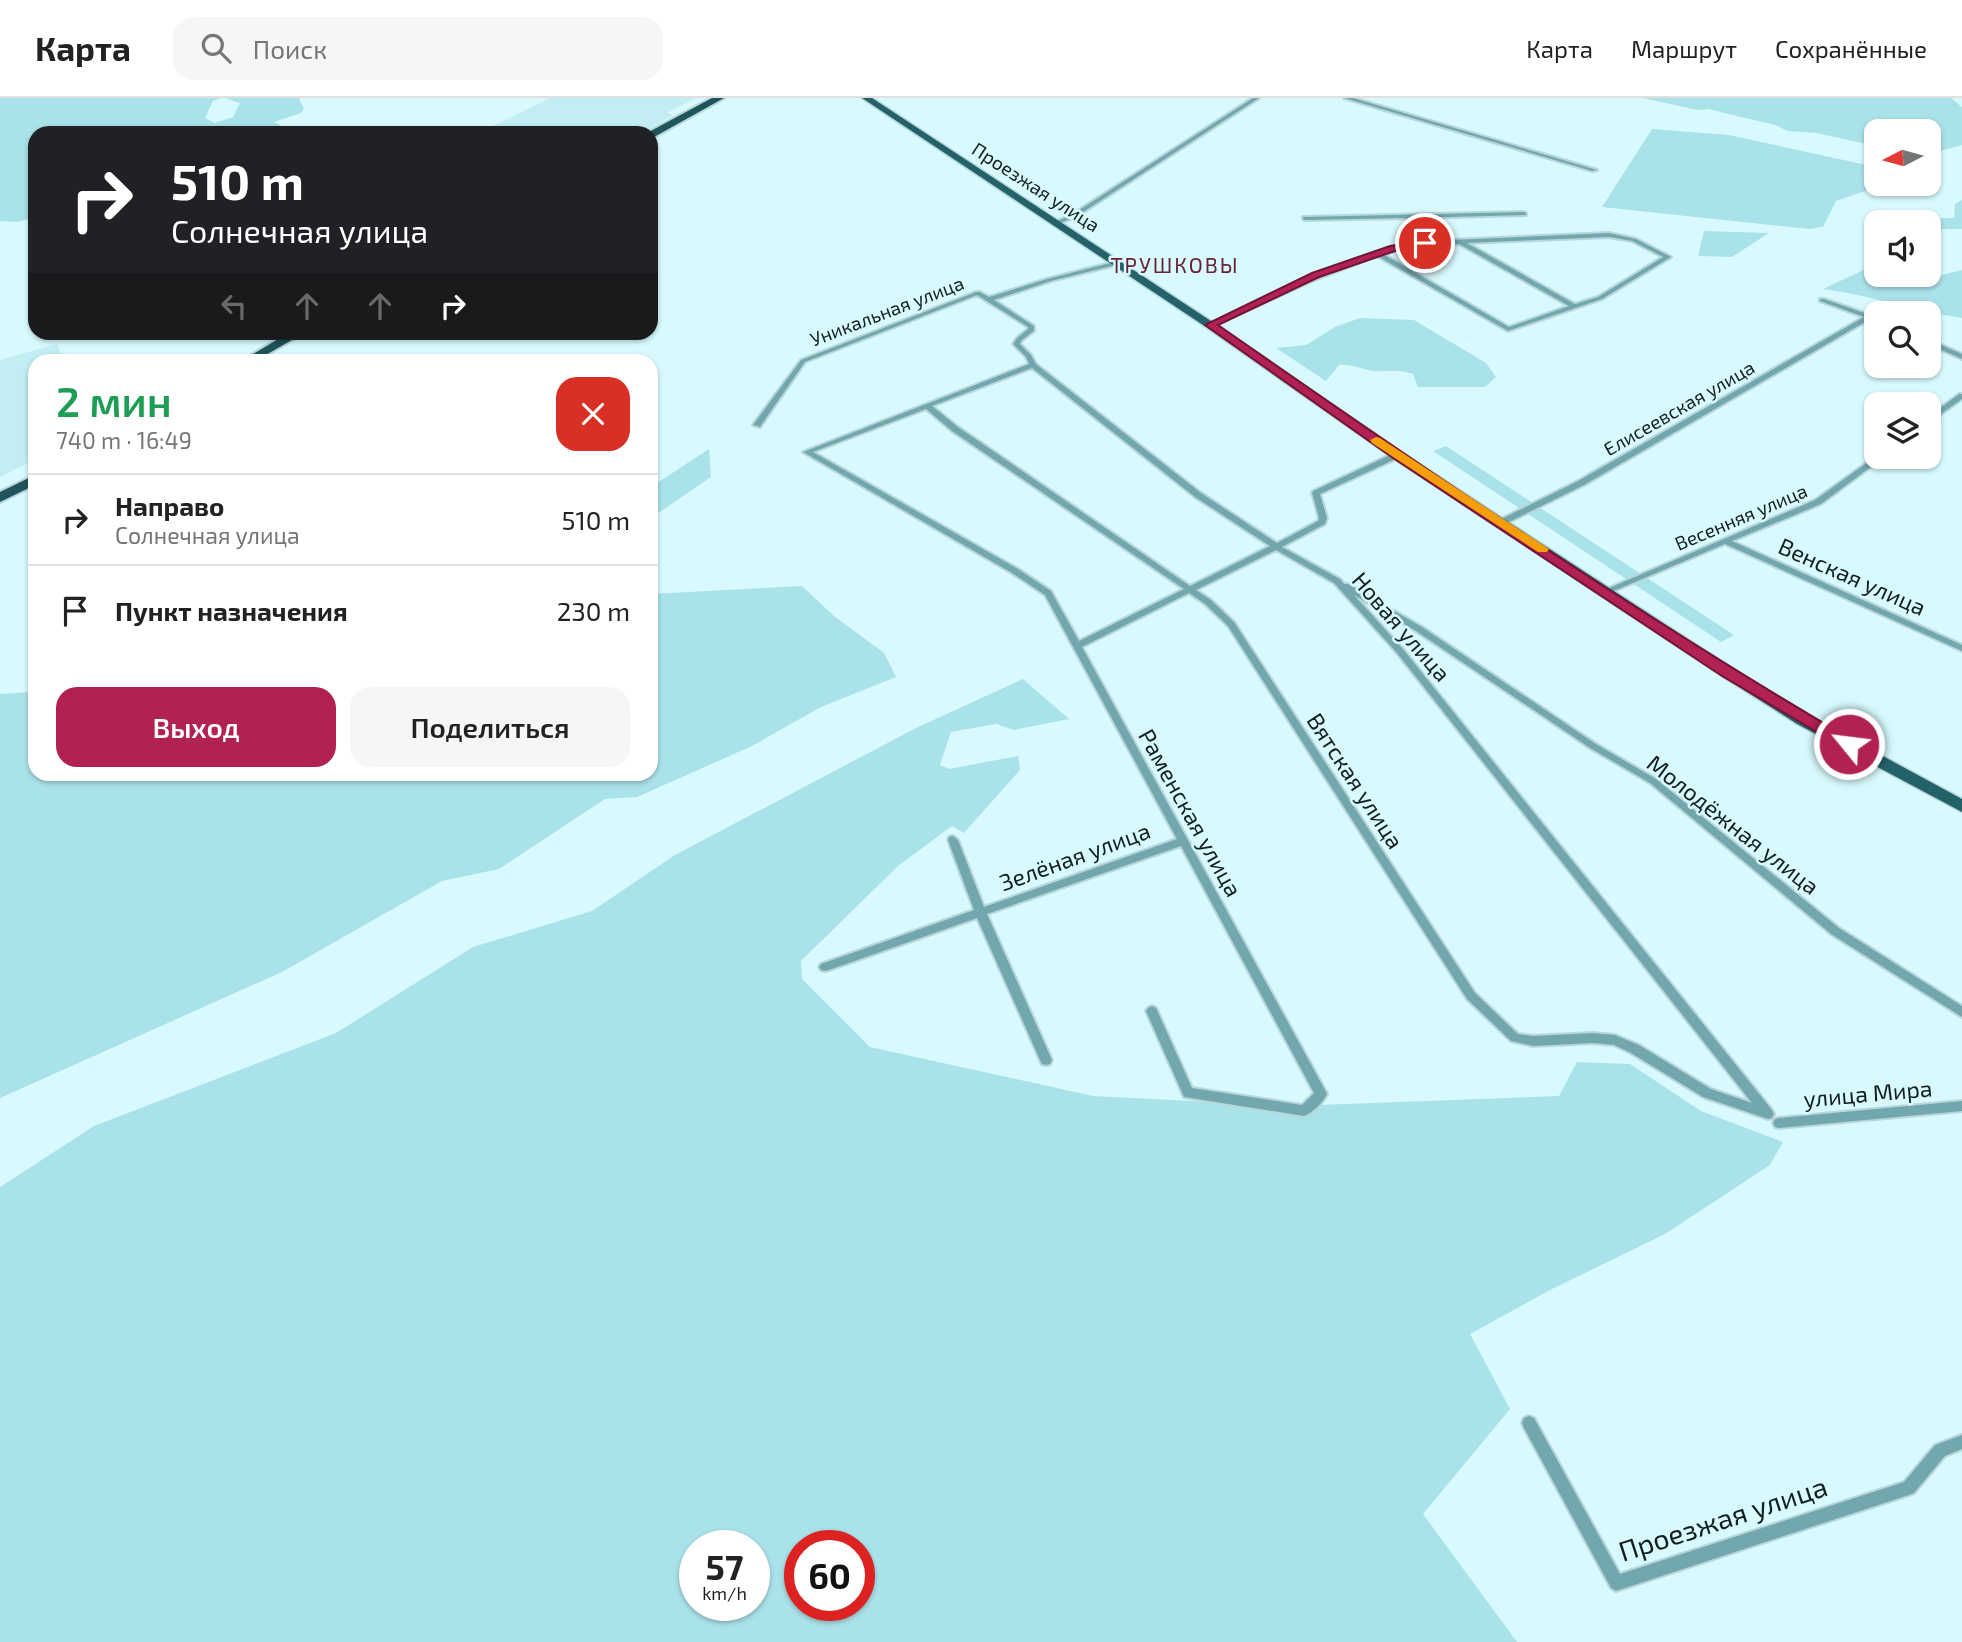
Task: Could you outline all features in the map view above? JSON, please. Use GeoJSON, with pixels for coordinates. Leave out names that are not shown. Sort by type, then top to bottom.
{"type":"FeatureCollection","features":[{"type":"Feature","properties":{"kind":"highway"},"geometry":{"type":"LineString","coordinates":[[658,131],[719,98]]}},
{"type":"Feature","properties":{"kind":"highway"},"geometry":{"type":"LineString","coordinates":[[260,354],[285,340]]}},
{"type":"Feature","properties":{"kind":"highway"},"geometry":{"type":"LineString","coordinates":[[0,498],[28,483]]}},
{"type":"Feature","properties":{"kind":"main road","name":"Проезжая улица"},"geometry":{"type":"LineString","coordinates":[[866,98],[1210,325],[1397,455],[1803,720],[1962,806]]}},
{"type":"Feature","properties":{"kind":"street"},"geometry":{"type":"LineString","coordinates":[[1056,223],[1085,209],[1256,98]]}},
{"type":"Feature","properties":{"kind":"street"},"geometry":{"type":"LineString","coordinates":[[1347,98],[1594,170]]}},
{"type":"Feature","properties":{"kind":"street"},"geometry":{"type":"LineString","coordinates":[[1306,218],[1524,214]]}},
{"type":"Feature","properties":{"kind":"street"},"geometry":{"type":"LineString","coordinates":[[1408,216],[1425,243]]}},
{"type":"Feature","properties":{"kind":"street"},"geometry":{"type":"LineString","coordinates":[[1210,325],[1315,275],[1377,253],[1412,244],[1609,235],[1634,240],[1668,257],[1600,298],[1508,329],[1377,253]]}},
{"type":"Feature","properties":{"kind":"street"},"geometry":{"type":"LineString","coordinates":[[1458,241],[1573,306]]}},
{"type":"Feature","properties":{"kind":"street"},"geometry":{"type":"LineString","coordinates":[[987,300],[1049,280],[1118,264]]}},
{"type":"Feature","properties":{"kind":"street","name":"Уникальная улица"},"geometry":{"type":"LineString","coordinates":[[757,425],[803,361],[978,293],[987,300]]}},
{"type":"Feature","properties":{"kind":"street"},"geometry":{"type":"LineString","coordinates":[[927,406],[1034,365],[1016,344],[1032,330],[1031,326],[987,300]]}},
{"type":"Feature","properties":{"kind":"street"},"geometry":{"type":"LineString","coordinates":[[1822,300],[1864,315]]}},
{"type":"Feature","properties":{"kind":"street","name":"Елисеевская улица"},"geometry":{"type":"LineString","coordinates":[[1502,522],[1581,483],[1864,323]]}},
{"type":"Feature","properties":{"kind":"street"},"geometry":{"type":"LineString","coordinates":[[1941,347],[1962,357]]}},
{"type":"Feature","properties":{"kind":"street","name":"Новая улица"},"geometry":{"type":"LineString","coordinates":[[1034,365],[1198,495],[1277,547],[1337,581],[1400,651],[1768,1114]]}},
{"type":"Feature","properties":{"kind":"street"},"geometry":{"type":"LineString","coordinates":[[1941,411],[1962,396]]}},
{"type":"Feature","properties":{"kind":"street","name":"Раменская улица"},"geometry":{"type":"LineString","coordinates":[[927,406],[807,452],[1015,571],[1048,593],[1321,1094],[1304,1111],[1188,1093],[1152,1011]]}},
{"type":"Feature","properties":{"kind":"street","name":"Вятская улица"},"geometry":{"type":"LineString","coordinates":[[927,406],[955,429],[1189,588],[1231,624],[1471,996],[1515,1038],[1533,1041],[1593,1038],[1615,1040],[1635,1049],[1707,1093],[1768,1114]]}},
{"type":"Feature","properties":{"kind":"street"},"geometry":{"type":"LineString","coordinates":[[1077,646],[1322,523],[1316,493],[1397,455]]}},
{"type":"Feature","properties":{"kind":"street","name":"Весенняя улица"},"geometry":{"type":"LineString","coordinates":[[1606,592],[1818,502],[1864,469]]}},
{"type":"Feature","properties":{"kind":"street","name":"Венская улица"},"geometry":{"type":"LineString","coordinates":[[1726,541],[1962,648]]}},
{"type":"Feature","properties":{"kind":"street","name":"Молодёжная улица"},"geometry":{"type":"LineString","coordinates":[[1337,581],[1419,629],[1593,746],[1653,781],[1835,930],[1962,1012]]}},
{"type":"Feature","properties":{"kind":"street","name":"Зелёная улица"},"geometry":{"type":"LineString","coordinates":[[953,840],[981,914],[1046,1060]]}},
{"type":"Feature","properties":{"kind":"street","name":"Зелёная улица"},"geometry":{"type":"LineString","coordinates":[[824,967],[1183,841]]}},
{"type":"Feature","properties":{"kind":"street","name":"улица Мира"},"geometry":{"type":"LineString","coordinates":[[1779,1123],[1962,1106]]}},
{"type":"Feature","properties":{"kind":"street","name":"Проезжая улица"},"geometry":{"type":"LineString","coordinates":[[1529,1423],[1616,1583],[1909,1488],[1940,1450],[1962,1442]]}},
{"type":"Feature","properties":{"kind":"shaded area"},"geometry":{"type":"Polygon","coordinates":[[[0,98],[221,98],[213,101],[205,118],[215,123],[233,117],[240,103],[225,98],[299,98],[304,109],[301,113],[274,122],[282,126],[28,126],[28,219],[18,222],[0,221],[0,98]]]}},
{"type":"Feature","properties":{"kind":"shaded area"},"geometry":{"type":"Polygon","coordinates":[[[550,98],[696,98],[667,113],[673,115],[655,126],[492,126],[550,98]]]}},
{"type":"Feature","properties":{"kind":"shaded area"},"geometry":{"type":"Polygon","coordinates":[[[1643,98],[1951,98],[1962,107],[1962,145],[1941,151],[1941,119],[1864,119],[1864,143],[1816,133],[1788,131],[1775,125],[1708,109],[1698,110],[1643,98]]]}},
{"type":"Feature","properties":{"kind":"shaded area"},"geometry":{"type":"Polygon","coordinates":[[[1652,129],[1729,135],[1864,164],[1864,191],[1836,201],[1823,227],[1809,229],[1602,207],[1652,129]]]}},
{"type":"Feature","properties":{"kind":"shaded area"},"geometry":{"type":"Polygon","coordinates":[[[1962,200],[1962,229],[1941,229],[1941,218],[1954,218],[1955,204],[1962,200]]]}},
{"type":"Feature","properties":{"kind":"shaded area"},"geometry":{"type":"Polygon","coordinates":[[[1704,231],[1769,233],[1732,257],[1698,256],[1704,231]]]}},
{"type":"Feature","properties":{"kind":"shaded area"},"geometry":{"type":"Polygon","coordinates":[[[1864,270],[1864,287],[1941,287],[1941,275],[1962,270],[1962,318],[1941,314],[1941,301],[1884,301],[1823,289],[1864,270]]]}},
{"type":"Feature","properties":{"kind":"shaded area"},"geometry":{"type":"Polygon","coordinates":[[[1360,318],[1414,320],[1486,363],[1496,377],[1485,387],[1418,387],[1413,374],[1339,365],[1326,381],[1276,348],[1306,345],[1335,327],[1360,318]]]}},
{"type":"Feature","properties":{"kind":"shaded area"},"geometry":{"type":"Polygon","coordinates":[[[57,344],[61,354],[28,354],[28,463],[0,477],[0,360],[57,344]]]}},
{"type":"Feature","properties":{"kind":"shaded area"},"geometry":{"type":"Polygon","coordinates":[[[1446,446],[1734,635],[1721,642],[1433,451],[1446,446]]]}},
{"type":"Feature","properties":{"kind":"shaded area"},"geometry":{"type":"Polygon","coordinates":[[[709,449],[711,477],[658,513],[658,482],[709,449]]]}},
{"type":"Feature","properties":{"kind":"shaded area"},"geometry":{"type":"Polygon","coordinates":[[[802,586],[834,616],[884,653],[896,677],[821,707],[752,746],[637,797],[605,799],[499,869],[442,881],[282,972],[0,1098],[0,694],[28,692],[28,781],[658,781],[658,594],[802,586]]]}},
{"type":"Feature","properties":{"kind":"shaded area"},"geometry":{"type":"Polygon","coordinates":[[[1023,679],[1069,719],[1014,730],[996,724],[951,732],[940,765],[949,769],[1018,756],[1020,770],[964,833],[952,826],[898,866],[801,961],[802,979],[870,1047],[1093,1096],[1291,1106],[1559,1096],[1577,1062],[1630,1064],[1701,1111],[1783,1142],[1770,1165],[1665,1234],[1550,1290],[1470,1334],[1510,1409],[1423,1514],[1517,1642],[0,1642],[0,1187],[94,1126],[336,1033],[473,947],[592,911],[675,855],[916,728],[1023,679]]]}},
{"type":"Feature","properties":{"kind":"slow traffic"},"geometry":{"type":"LineString","coordinates":[[1376,440],[1542,549]]}},
{"type":"Feature","properties":{"kind":"district","name":"ТРУШКОВЫ"},"geometry":{"type":"Point","coordinates":[1175,266]}},
{"type":"Feature","properties":{"kind":"route"},"geometry":{"type":"LineString","coordinates":[[1425,243],[1394,248],[1315,275],[1210,325],[1397,455],[1727,672],[1803,720],[1849,744]]}}]}
